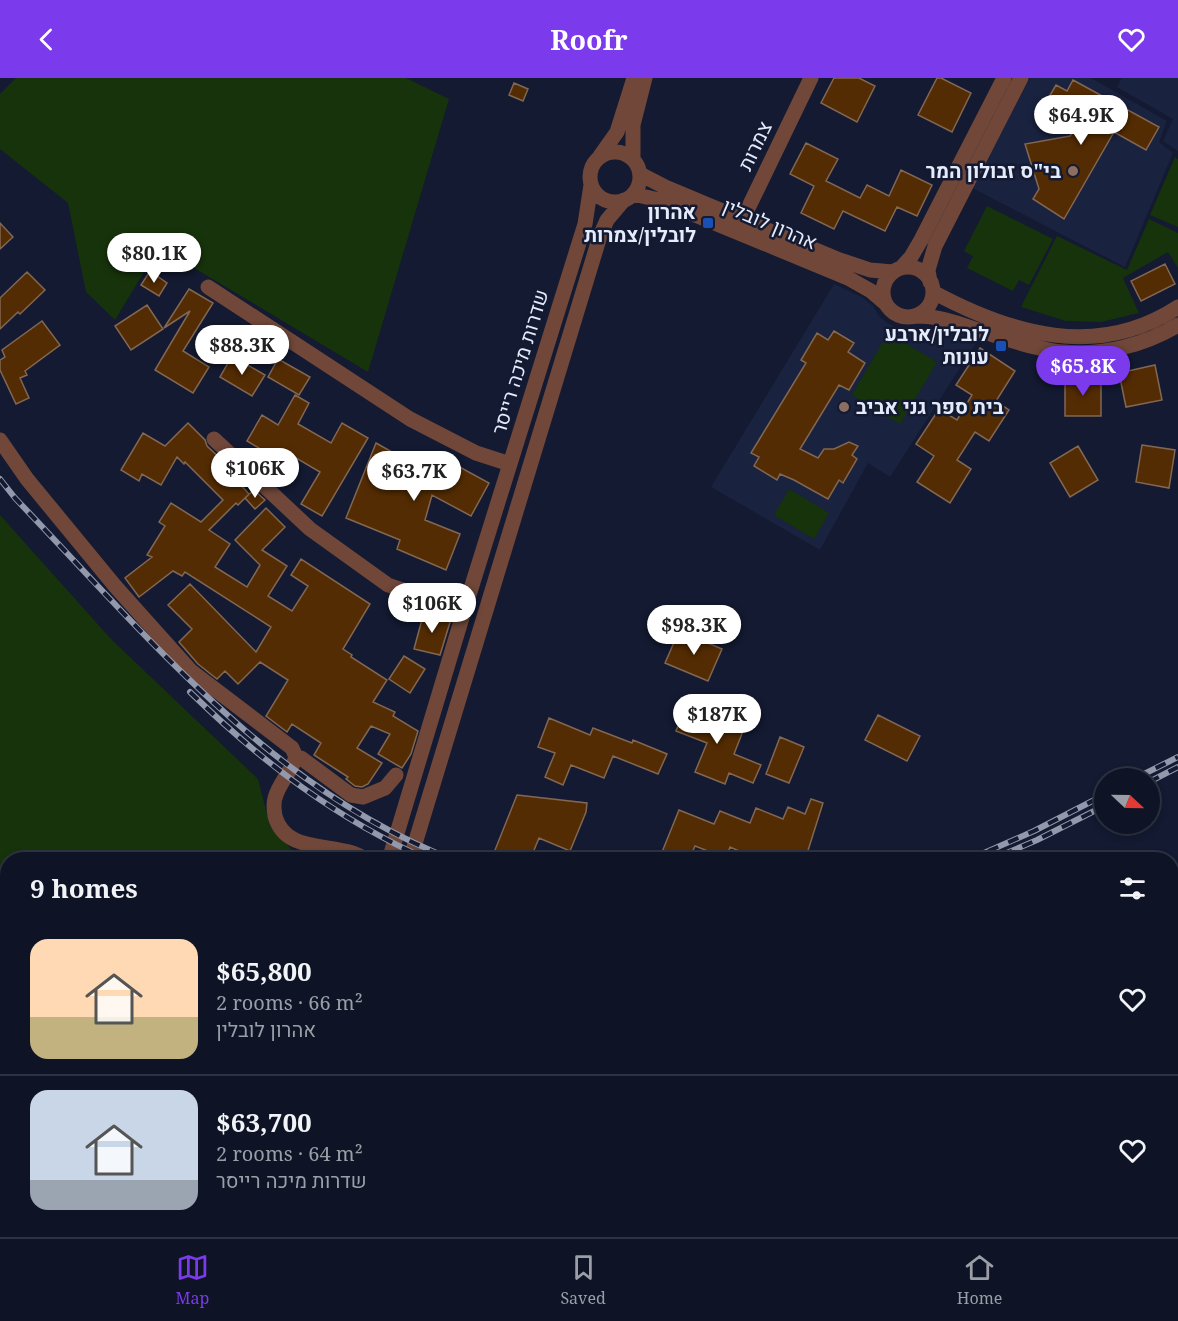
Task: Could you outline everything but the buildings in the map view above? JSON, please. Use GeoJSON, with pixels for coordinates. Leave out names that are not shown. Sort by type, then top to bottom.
{"type":"FeatureCollection","features":[{"type":"Feature","properties":{"kind":"street"},"geometry":{"type":"LineString","coordinates":[[634,78],[617,132],[591,169],[591,185],[601,198],[608,201],[629,197],[638,188],[640,174],[633,159],[633,125],[645,78]]}},
{"type":"Feature","properties":{"kind":"street","name":"צמרות"},"geometry":{"type":"LineString","coordinates":[[739,226],[811,78]]}},
{"type":"Feature","properties":{"kind":"street"},"geometry":{"type":"LineString","coordinates":[[1004,78],[921,240],[911,257],[888,277],[883,290],[885,303],[889,309],[901,316],[941,317],[1024,344],[1064,352],[1117,349],[1156,337],[1178,325]]}},
{"type":"Feature","properties":{"kind":"street"},"geometry":{"type":"LineString","coordinates":[[916,316],[928,307],[931,287],[928,270],[935,246],[1021,78]]}},
{"type":"Feature","properties":{"kind":"street"},"geometry":{"type":"LineString","coordinates":[[600,156],[614,151],[633,159]]}},
{"type":"Feature","properties":{"kind":"street","name":"אהרון לובלין"},"geometry":{"type":"LineString","coordinates":[[640,174],[739,226],[848,278],[871,291],[885,303]]}},
{"type":"Feature","properties":{"kind":"street","name":"שדרות מיכה רייסר"},"geometry":{"type":"LineString","coordinates":[[391,852],[585,224],[591,185]]}},
{"type":"Feature","properties":{"kind":"street","name":"אהרון לובלין"},"geometry":{"type":"LineString","coordinates":[[629,197],[660,200],[870,270],[897,270]]}},
{"type":"Feature","properties":{"kind":"street","name":"שדרות מיכה רייסר"},"geometry":{"type":"LineString","coordinates":[[412,852],[600,236],[607,220],[629,197]]}},
{"type":"Feature","properties":{"kind":"street"},"geometry":{"type":"LineString","coordinates":[[897,270],[915,268],[921,272],[931,287],[980,315],[1028,330],[1066,338],[1091,338],[1135,329],[1158,320],[1178,307]]}},
{"type":"Feature","properties":{"kind":"street"},"geometry":{"type":"LineString","coordinates":[[208,286],[410,419],[476,453],[510,464]]}},
{"type":"Feature","properties":{"kind":"street"},"geometry":{"type":"LineString","coordinates":[[214,439],[310,529],[388,585],[464,611]]}},
{"type":"Feature","properties":{"kind":"street"},"geometry":{"type":"LineString","coordinates":[[0,440],[27,479],[115,586],[191,670],[292,748],[296,757]]}},
{"type":"Feature","properties":{"kind":"street"},"geometry":{"type":"LineString","coordinates":[[296,757],[301,758],[351,795],[363,797],[377,792],[391,783],[396,775]]}},
{"type":"Feature","properties":{"kind":"street"},"geometry":{"type":"LineString","coordinates":[[296,757],[274,801],[277,822],[293,839],[348,852]]}},
{"type":"Feature","properties":{"kind":"shaded area","name":"בי\"ס זבולון המר"},"geometry":{"type":"Polygon","coordinates":[[[1030,78],[1091,78],[1167,121],[1159,142],[1173,153],[1125,267],[972,188],[1030,78]]]}},
{"type":"Feature","properties":{"kind":"shaded area"},"geometry":{"type":"Polygon","coordinates":[[[1122,78],[1178,78],[1178,151],[1163,141],[1173,119],[1117,87],[1122,78]]]}},
{"type":"Feature","properties":{"kind":"shaded area"},"geometry":{"type":"Polygon","coordinates":[[[834,284],[862,297],[889,324],[902,329],[923,330],[937,326],[978,340],[890,477],[868,463],[820,550],[711,487],[834,284]]]}},
{"type":"Feature","properties":{"kind":"green space"},"geometry":{"type":"Polygon","coordinates":[[[16,78],[406,78],[449,99],[368,372],[159,247],[115,320],[86,292],[68,203],[0,149],[0,94],[16,78]]]}},
{"type":"Feature","properties":{"kind":"green space"},"geometry":{"type":"Polygon","coordinates":[[[1175,157],[1178,159],[1178,227],[1150,215],[1175,157]]]}},
{"type":"Feature","properties":{"kind":"green space"},"geometry":{"type":"Polygon","coordinates":[[[987,206],[1053,239],[1029,285],[1019,280],[1013,291],[967,268],[973,256],[964,251],[987,206]]]}},
{"type":"Feature","properties":{"kind":"green space"},"geometry":{"type":"Polygon","coordinates":[[[1149,219],[1178,233],[1178,268],[1168,252],[1123,278],[1139,313],[1101,322],[1066,321],[1021,307],[1057,236],[1127,270],[1149,219]]]}},
{"type":"Feature","properties":{"kind":"green space"},"geometry":{"type":"Polygon","coordinates":[[[888,333],[937,362],[900,424],[852,395],[888,333]]]}},
{"type":"Feature","properties":{"kind":"green space"},"geometry":{"type":"Polygon","coordinates":[[[789,489],[829,513],[814,539],[774,515],[789,489]]]}},
{"type":"Feature","properties":{"kind":"green space"},"geometry":{"type":"Polygon","coordinates":[[[0,515],[111,639],[258,779],[270,826],[294,852],[0,852],[0,515]]]}},
{"type":"Feature","properties":{"kind":"railway"},"geometry":{"type":"LineString","coordinates":[[0,479],[113,603],[215,704],[270,751],[327,793],[388,830],[436,852]]}},
{"type":"Feature","properties":{"kind":"railway"},"geometry":{"type":"LineString","coordinates":[[190,692],[245,742],[302,787],[363,826],[412,852]]}},
{"type":"Feature","properties":{"kind":"railway"},"geometry":{"type":"LineString","coordinates":[[1156,768],[1178,757]]}},
{"type":"Feature","properties":{"kind":"railway"},"geometry":{"type":"LineString","coordinates":[[1160,776],[1178,767]]}},
{"type":"Feature","properties":{"kind":"railway"},"geometry":{"type":"LineString","coordinates":[[986,852],[1094,800]]}},
{"type":"Feature","properties":{"kind":"railway"},"geometry":{"type":"LineString","coordinates":[[1009,852],[1094,811]]}},
{"type":"Feature","properties":{"kind":"place","name":"בי\"ס זבולון המר"},"geometry":{"type":"Point","coordinates":[1073,171]}},
{"type":"Feature","properties":{"kind":"place","name":"אהרון לובלין/צמרות"},"geometry":{"type":"Point","coordinates":[708,223]}},
{"type":"Feature","properties":{"kind":"place","name":"לובלין/ארבע עונות"},"geometry":{"type":"Point","coordinates":[1001,346]}},
{"type":"Feature","properties":{"kind":"place","name":"בית ספר גני אביב"},"geometry":{"type":"Point","coordinates":[844,407]}}]}
